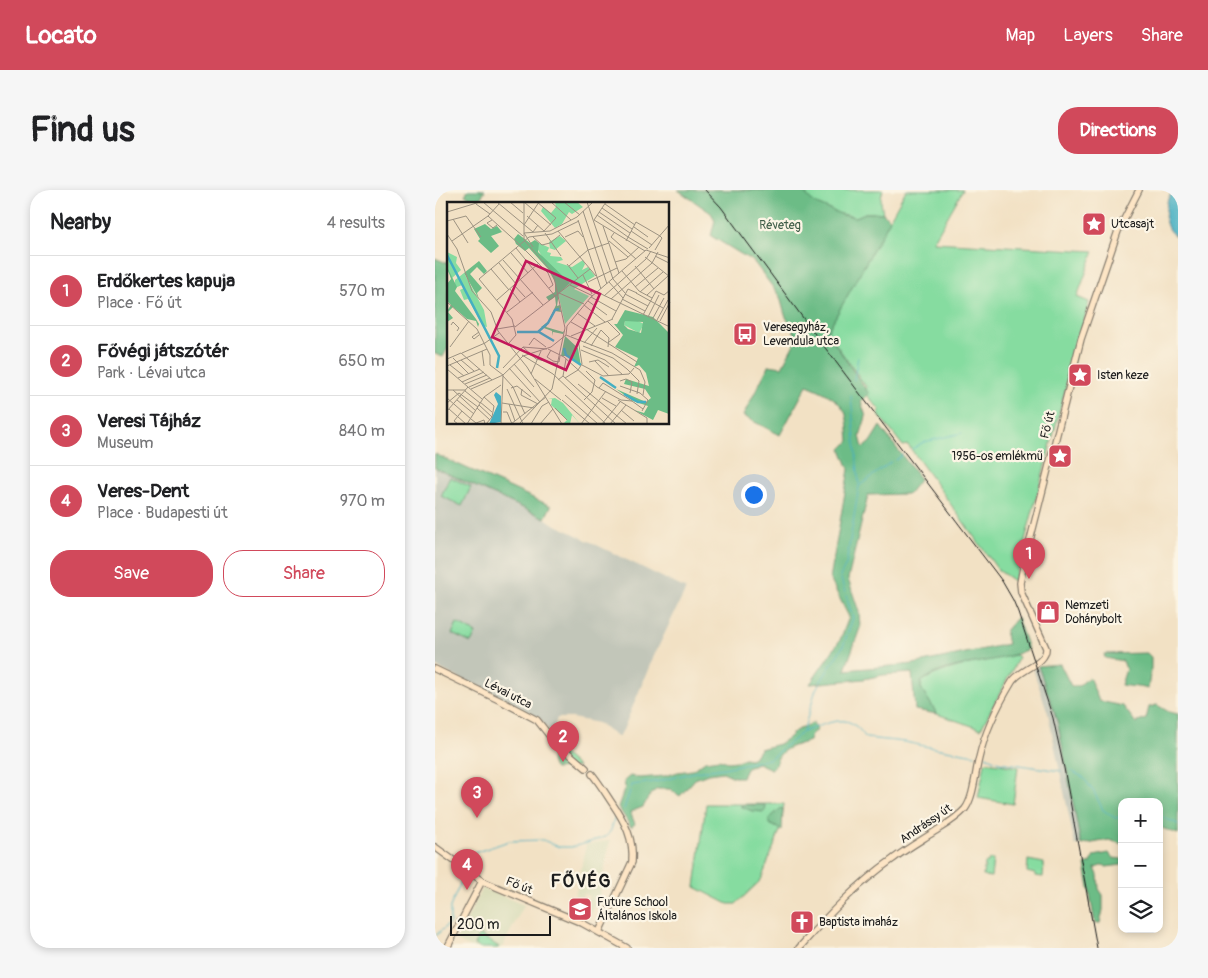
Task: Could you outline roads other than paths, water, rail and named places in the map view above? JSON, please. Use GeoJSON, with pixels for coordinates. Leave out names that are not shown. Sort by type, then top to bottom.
{"type":"FeatureCollection","features":[{"type":"Feature","properties":{"kind":"main road","name":"Fő út"},"geometry":{"type":"LineString","coordinates":[[1035,663],[1043,659],[1046,650],[1021,592],[1020,583],[1023,568],[1081,339],[1118,231],[1139,190]]}},
{"type":"Feature","properties":{"kind":"main road","name":"Andrássy út"},"geometry":{"type":"LineString","coordinates":[[799,948],[824,919],[857,886],[892,859],[956,818],[966,808],[987,731],[1014,679],[1035,663]]}},
{"type":"Feature","properties":{"kind":"main road","name":"Lévai utca"},"geometry":{"type":"LineString","coordinates":[[435,669],[537,720],[552,739],[586,768]]}},
{"type":"Feature","properties":{"kind":"main road"},"geometry":{"type":"LineString","coordinates":[[592,774],[625,823],[630,836],[633,854],[632,862],[599,932]]}},
{"type":"Feature","properties":{"kind":"main road","name":"Fő út"},"geometry":{"type":"LineString","coordinates":[[435,847],[483,881],[546,907],[599,932],[627,948]]}},
{"type":"Feature","properties":{"kind":"main road"},"geometry":{"type":"LineString","coordinates":[[447,948],[483,881]]}},
{"type":"Feature","properties":{"kind":"water"},"geometry":{"type":"Polygon","coordinates":[[[1171,194],[1178,194],[1178,237],[1168,229],[1166,222],[1165,213],[1171,194]]]}},
{"type":"Feature","properties":{"kind":"waterway"},"geometry":{"type":"LineString","coordinates":[[854,380],[858,357]]}},
{"type":"Feature","properties":{"kind":"waterway"},"geometry":{"type":"LineString","coordinates":[[851,396],[859,485]]}},
{"type":"Feature","properties":{"kind":"waterway"},"geometry":{"type":"LineString","coordinates":[[912,449],[924,442],[962,433]]}},
{"type":"Feature","properties":{"kind":"waterway"},"geometry":{"type":"LineString","coordinates":[[896,460],[902,455]]}},
{"type":"Feature","properties":{"kind":"waterway"},"geometry":{"type":"LineString","coordinates":[[624,809],[632,785],[769,759],[803,732],[816,689],[843,646],[853,618],[840,576],[846,565],[859,486],[891,462]]}},
{"type":"Feature","properties":{"kind":"waterway"},"geometry":{"type":"LineString","coordinates":[[803,732],[818,726],[845,721],[854,725],[866,738],[905,742],[975,755]]}},
{"type":"Feature","properties":{"kind":"waterway"},"geometry":{"type":"LineString","coordinates":[[986,756],[999,762],[1061,771]]}},
{"type":"Feature","properties":{"kind":"waterway"},"geometry":{"type":"LineString","coordinates":[[1071,771],[1083,777],[1094,792],[1103,810],[1115,818],[1118,818]]}},
{"type":"Feature","properties":{"kind":"waterway"},"geometry":{"type":"LineString","coordinates":[[466,864],[474,853],[509,841],[543,840],[559,847],[572,847],[587,843],[607,836],[615,816]]}},
{"type":"Feature","properties":{"kind":"waterway"},"geometry":{"type":"LineString","coordinates":[[1163,818],[1178,824]]}},
{"type":"Feature","properties":{"kind":"waterway"},"geometry":{"type":"LineString","coordinates":[[435,936],[450,923],[450,907],[463,877]]}},
{"type":"Feature","properties":{"kind":"railway"},"geometry":{"type":"LineString","coordinates":[[705,190],[721,207],[1002,581],[1013,600],[1053,718],[1097,948]]}},
{"type":"Feature","properties":{"kind":"place","name":"Utcasajt"},"geometry":{"type":"Point","coordinates":[1094,224]}},
{"type":"Feature","properties":{"kind":"place","name":"Veresegyház, Levendula utca"},"geometry":{"type":"Point","coordinates":[745,334]}},
{"type":"Feature","properties":{"kind":"place","name":"Isten keze"},"geometry":{"type":"Point","coordinates":[1080,375]}},
{"type":"Feature","properties":{"kind":"place","name":"1956-os emlékmű"},"geometry":{"type":"Point","coordinates":[1060,456]}},
{"type":"Feature","properties":{"kind":"place","name":"Erdőkertes kapuja"},"geometry":{"type":"Point","coordinates":[1029,579]}},
{"type":"Feature","properties":{"kind":"place","name":"Nemzeti Dohánybolt"},"geometry":{"type":"Point","coordinates":[1048,612]}},
{"type":"Feature","properties":{"kind":"place","name":"Fővégi játszótér"},"geometry":{"type":"Point","coordinates":[563,762]}},
{"type":"Feature","properties":{"kind":"place","name":"Veresi Tájház"},"geometry":{"type":"Point","coordinates":[477,818]}},
{"type":"Feature","properties":{"kind":"place","name":"Veres-Dent"},"geometry":{"type":"Point","coordinates":[467,890]}},
{"type":"Feature","properties":{"kind":"place","name":"Future School Általános Iskola"},"geometry":{"type":"Point","coordinates":[580,909]}},
{"type":"Feature","properties":{"kind":"place","name":"Baptista imaház"},"geometry":{"type":"Point","coordinates":[802,922]}},
{"type":"Feature","properties":{"kind":"district","name":"FŐVÉG"},"geometry":{"type":"Point","coordinates":[581,881]}},
{"type":"Feature","properties":{"kind":"park label","name":"Réveteg"},"geometry":{"type":"Point","coordinates":[780,225]}}]}
